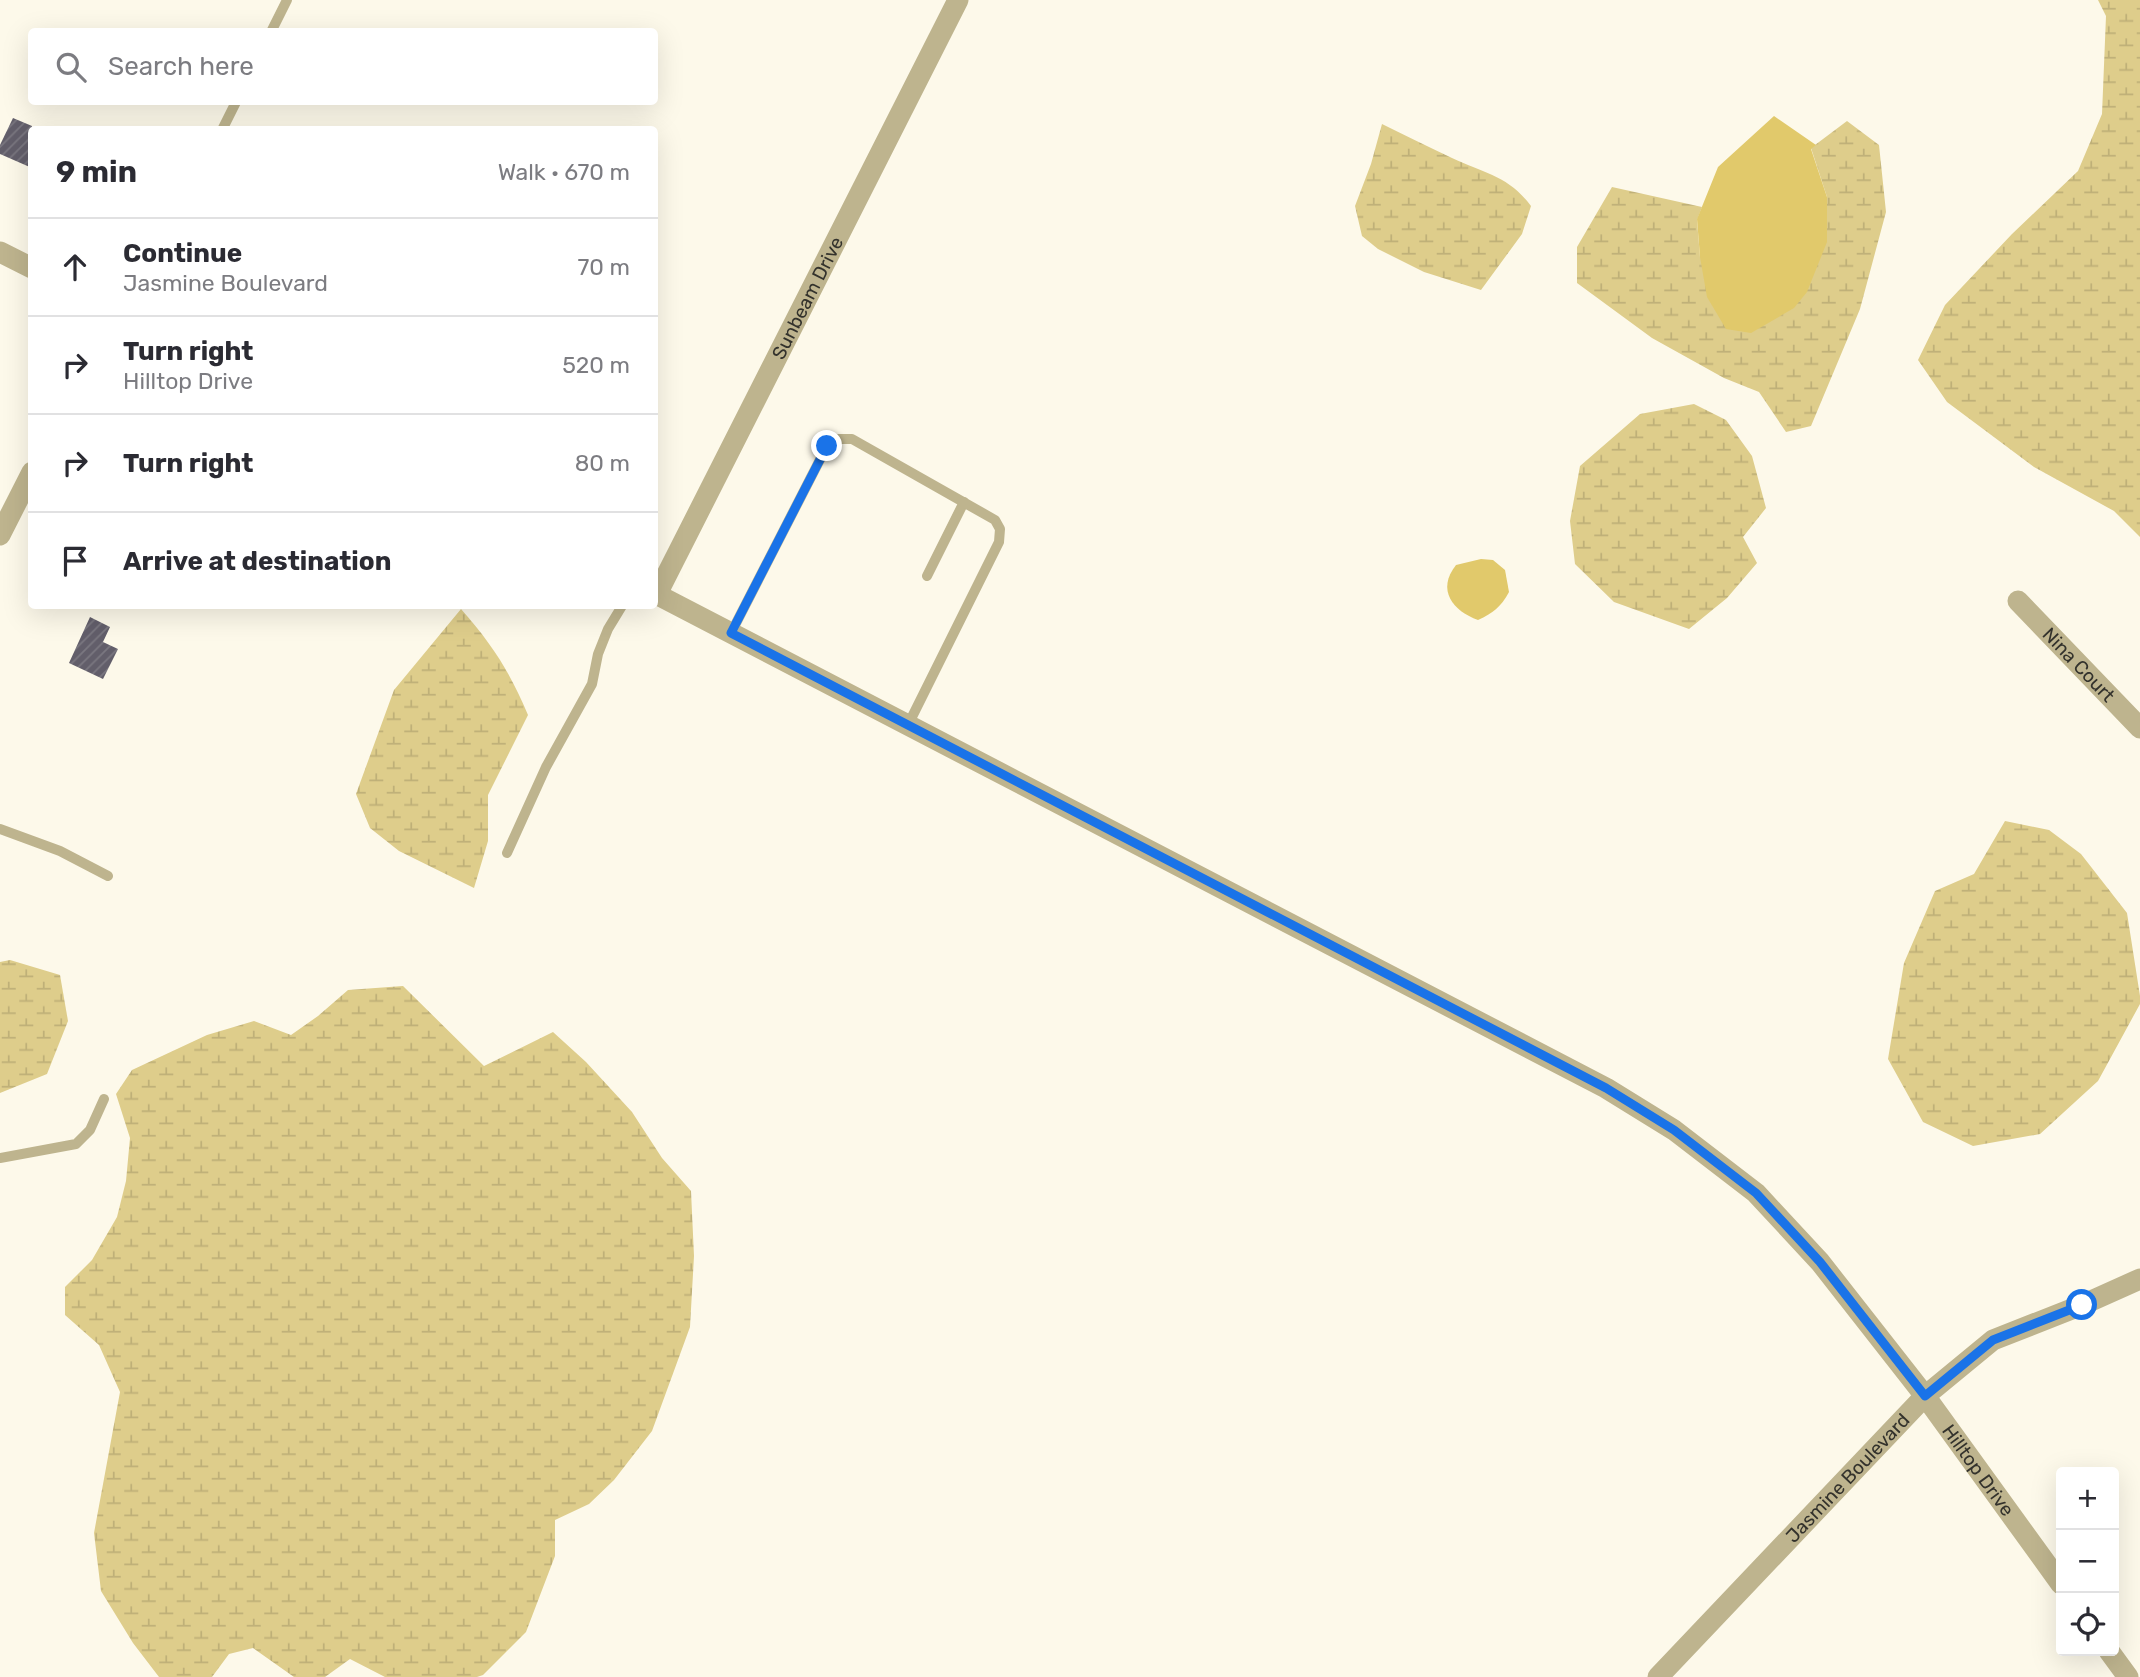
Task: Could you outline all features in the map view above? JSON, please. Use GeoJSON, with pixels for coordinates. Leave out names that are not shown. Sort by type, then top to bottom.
{"type":"FeatureCollection","features":[{"type":"Feature","properties":{"kind":"street","name":"Sunbeam Drive"},"geometry":{"type":"LineString","coordinates":[[658,590],[958,0]]}},
{"type":"Feature","properties":{"kind":"street"},"geometry":{"type":"LineString","coordinates":[[0,252],[28,266]]}},
{"type":"Feature","properties":{"kind":"street"},"geometry":{"type":"LineString","coordinates":[[0,535],[28,480]]}},
{"type":"Feature","properties":{"kind":"street","name":"Hilltop Drive"},"geometry":{"type":"LineString","coordinates":[[658,595],[1606,1088],[1674,1130],[1756,1193],[1820,1262],[1925,1396],[2056,1577]]}},
{"type":"Feature","properties":{"kind":"street","name":"Nina Court"},"geometry":{"type":"LineString","coordinates":[[2018,601],[2140,728]]}},
{"type":"Feature","properties":{"kind":"street","name":"Jasmine Boulevard"},"geometry":{"type":"LineString","coordinates":[[1658,1677],[1925,1396],[1993,1340],[2140,1279]]}},
{"type":"Feature","properties":{"kind":"street"},"geometry":{"type":"LineString","coordinates":[[2113,1656],[2128,1677]]}},
{"type":"Feature","properties":{"kind":"lane"},"geometry":{"type":"LineString","coordinates":[[273,28],[287,0]]}},
{"type":"Feature","properties":{"kind":"lane"},"geometry":{"type":"LineString","coordinates":[[224,126],[234,105]]}},
{"type":"Feature","properties":{"kind":"lane"},"geometry":{"type":"LineString","coordinates":[[731,633],[827,446],[838,439],[852,439],[995,520],[1000,529],[999,542],[908,725]]}},
{"type":"Feature","properties":{"kind":"lane"},"geometry":{"type":"LineString","coordinates":[[927,576],[964,502]]}},
{"type":"Feature","properties":{"kind":"lane"},"geometry":{"type":"LineString","coordinates":[[507,853],[546,767],[592,684],[603,642],[620,609]]}},
{"type":"Feature","properties":{"kind":"lane"},"geometry":{"type":"LineString","coordinates":[[0,829],[60,851],[108,876]]}},
{"type":"Feature","properties":{"kind":"lane"},"geometry":{"type":"LineString","coordinates":[[0,1158],[76,1144],[90,1130],[104,1099]]}},
{"type":"Feature","properties":{"kind":"green space"},"geometry":{"type":"Polygon","coordinates":[[[2098,0],[2140,0],[2140,537],[2114,511],[2034,467],[1947,402],[1918,360],[1945,305],[2012,234],[2078,171],[2102,114],[2106,16],[2098,0]]]}},
{"type":"Feature","properties":{"kind":"green space"},"geometry":{"type":"Polygon","coordinates":[[[1847,121],[1879,145],[1886,212],[1860,309],[1811,426],[1786,432],[1759,392],[1724,378],[1652,338],[1577,283],[1577,247],[1612,187],[1702,207],[1697,220],[1700,257],[1827,197],[1811,148],[1847,121]]]}},
{"type":"Feature","properties":{"kind":"green space"},"geometry":{"type":"Polygon","coordinates":[[[1382,124],[1505,182],[1531,206],[1522,234],[1481,290],[1424,272],[1378,249],[1362,236],[1355,206],[1382,124]]]}},
{"type":"Feature","properties":{"kind":"green space"},"geometry":{"type":"Polygon","coordinates":[[[1694,404],[1726,420],[1752,456],[1766,508],[1743,537],[1757,563],[1727,598],[1689,629],[1614,602],[1575,564],[1570,521],[1580,466],[1640,414],[1694,404]]]}},
{"type":"Feature","properties":{"kind":"green space"},"geometry":{"type":"Polygon","coordinates":[[[461,609],[499,659],[528,715],[488,795],[488,841],[474,888],[399,851],[370,828],[356,794],[394,690],[461,609]]]}},
{"type":"Feature","properties":{"kind":"green space"},"geometry":{"type":"Polygon","coordinates":[[[2005,821],[2049,830],[2081,854],[2127,913],[2140,1004],[2098,1081],[2040,1134],[1973,1146],[1923,1122],[1888,1059],[1904,963],[1935,891],[1974,874],[2005,821]]]}},
{"type":"Feature","properties":{"kind":"green space"},"geometry":{"type":"Polygon","coordinates":[[[10,960],[60,975],[68,1021],[47,1074],[0,1093],[0,962],[10,960]]]}},
{"type":"Feature","properties":{"kind":"green space"},"geometry":{"type":"Polygon","coordinates":[[[403,986],[484,1066],[553,1032],[586,1062],[632,1112],[662,1158],[691,1191],[694,1256],[690,1327],[652,1431],[614,1480],[589,1504],[555,1520],[555,1556],[526,1632],[483,1675],[385,1677],[350,1659],[325,1677],[294,1677],[253,1648],[229,1654],[212,1677],[159,1677],[133,1643],[101,1591],[94,1533],[120,1392],[99,1345],[65,1315],[65,1287],[92,1260],[117,1217],[126,1181],[130,1138],[116,1094],[132,1070],[207,1035],[254,1021],[291,1035],[348,990],[403,986]]]}},
{"type":"Feature","properties":{"kind":"shaded area"},"geometry":{"type":"Polygon","coordinates":[[[1774,116],[1816,145],[1811,149],[1827,197],[1827,242],[1807,292],[1794,308],[1751,333],[1726,329],[1707,297],[1697,219],[1718,167],[1774,116]]]}},
{"type":"Feature","properties":{"kind":"shaded area"},"geometry":{"type":"Polygon","coordinates":[[[1481,559],[1493,560],[1505,570],[1509,592],[1496,609],[1478,620],[1455,605],[1450,598],[1447,583],[1456,565],[1481,559]]]}},
{"type":"Feature","properties":{"kind":"building"},"geometry":{"type":"Polygon","coordinates":[[[13,118],[32,126],[28,126],[28,166],[0,154],[0,145],[13,118]]]}},
{"type":"Feature","properties":{"kind":"building"},"geometry":{"type":"Polygon","coordinates":[[[90,617],[110,627],[103,642],[118,649],[103,679],[69,663],[90,617]]]}},
{"type":"Feature","properties":{"kind":"route"},"geometry":{"type":"LineString","coordinates":[[827,446],[731,633],[1606,1088],[1674,1130],[1756,1193],[1820,1262],[1925,1396],[1993,1340],[2082,1305]]}}]}
